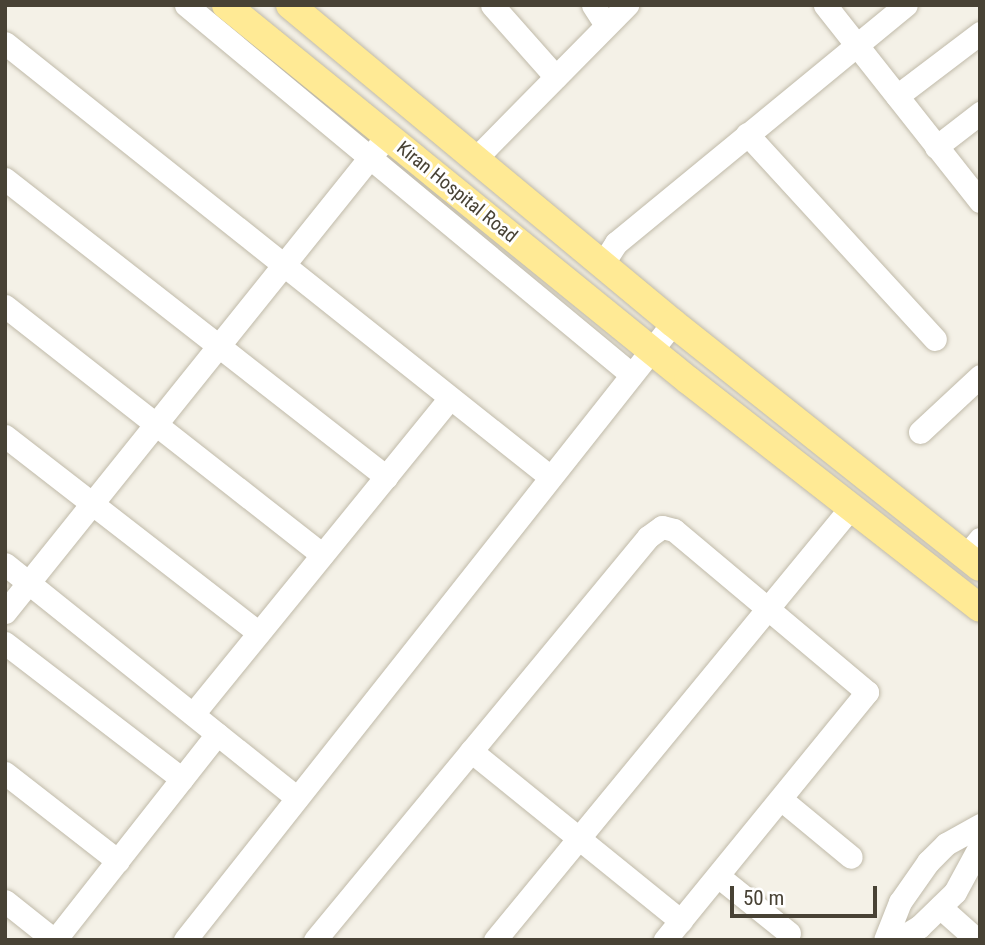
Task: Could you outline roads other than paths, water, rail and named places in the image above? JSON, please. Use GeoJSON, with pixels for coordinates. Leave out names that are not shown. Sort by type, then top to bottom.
{"type":"FeatureCollection","features":[{"type":"Feature","properties":{"kind":"main road","name":"Kiran Hospital Road"},"geometry":{"type":"LineString","coordinates":[[226,5],[688,380],[980,608]]}},
{"type":"Feature","properties":{"kind":"main road","name":"Kiran Hospital Road"},"geometry":{"type":"LineString","coordinates":[[290,5],[477,157],[673,323],[969,551]]}},
{"type":"Feature","properties":{"kind":"main road"},"geometry":{"type":"LineString","coordinates":[[929,569],[969,551]]}},
{"type":"Feature","properties":{"kind":"street"},"geometry":{"type":"LineString","coordinates":[[186,5],[369,161],[632,375]]}},
{"type":"Feature","properties":{"kind":"street"},"geometry":{"type":"LineString","coordinates":[[492,5],[556,77]]}},
{"type":"Feature","properties":{"kind":"street"},"geometry":{"type":"LineString","coordinates":[[593,5],[606,25]]}},
{"type":"Feature","properties":{"kind":"street"},"geometry":{"type":"LineString","coordinates":[[477,157],[627,5]]}},
{"type":"Feature","properties":{"kind":"street"},"geometry":{"type":"LineString","coordinates":[[825,5],[980,201]]}},
{"type":"Feature","properties":{"kind":"street"},"geometry":{"type":"LineString","coordinates":[[603,263],[616,243],[906,5]]}},
{"type":"Feature","properties":{"kind":"street"},"geometry":{"type":"LineString","coordinates":[[897,96],[980,33]]}},
{"type":"Feature","properties":{"kind":"street"},"geometry":{"type":"LineString","coordinates":[[5,43],[549,476]]}},
{"type":"Feature","properties":{"kind":"street"},"geometry":{"type":"LineString","coordinates":[[936,147],[980,113]]}},
{"type":"Feature","properties":{"kind":"street"},"geometry":{"type":"LineString","coordinates":[[747,134],[935,339]]}},
{"type":"Feature","properties":{"kind":"street"},"geometry":{"type":"LineString","coordinates":[[5,612],[387,136]]}},
{"type":"Feature","properties":{"kind":"street"},"geometry":{"type":"LineString","coordinates":[[5,179],[386,477]]}},
{"type":"Feature","properties":{"kind":"street"},"geometry":{"type":"LineString","coordinates":[[5,306],[322,555]]}},
{"type":"Feature","properties":{"kind":"street"},"geometry":{"type":"LineString","coordinates":[[185,940],[549,476],[673,323]]}},
{"type":"Feature","properties":{"kind":"street"},"geometry":{"type":"LineString","coordinates":[[920,432],[980,376]]}},
{"type":"Feature","properties":{"kind":"street"},"geometry":{"type":"LineString","coordinates":[[192,714],[450,398]]}},
{"type":"Feature","properties":{"kind":"street"},"geometry":{"type":"LineString","coordinates":[[5,436],[258,633]]}},
{"type":"Feature","properties":{"kind":"street"},"geometry":{"type":"LineString","coordinates":[[495,940],[852,506]]}},
{"type":"Feature","properties":{"kind":"street"},"geometry":{"type":"LineString","coordinates":[[315,940],[471,751],[662,527],[674,530],[867,692],[782,800],[665,940]]}},
{"type":"Feature","properties":{"kind":"street"},"geometry":{"type":"LineString","coordinates":[[5,564],[296,798]]}},
{"type":"Feature","properties":{"kind":"street"},"geometry":{"type":"LineString","coordinates":[[5,643],[182,779]]}},
{"type":"Feature","properties":{"kind":"street"},"geometry":{"type":"LineString","coordinates":[[5,901],[55,940],[218,734]]}},
{"type":"Feature","properties":{"kind":"street"},"geometry":{"type":"LineString","coordinates":[[471,751],[681,921]]}},
{"type":"Feature","properties":{"kind":"street"},"geometry":{"type":"LineString","coordinates":[[5,772],[118,861]]}},
{"type":"Feature","properties":{"kind":"street"},"geometry":{"type":"LineString","coordinates":[[782,800],[851,857]]}},
{"type":"Feature","properties":{"kind":"street"},"geometry":{"type":"LineString","coordinates":[[885,940],[900,902],[928,862],[946,844],[980,825]]}},
{"type":"Feature","properties":{"kind":"street"},"geometry":{"type":"LineString","coordinates":[[897,940],[940,907],[970,870],[980,846]]}},
{"type":"Feature","properties":{"kind":"street"},"geometry":{"type":"LineString","coordinates":[[719,876],[789,933]]}},
{"type":"Feature","properties":{"kind":"street"},"geometry":{"type":"LineString","coordinates":[[940,907],[977,940]]}}]}
